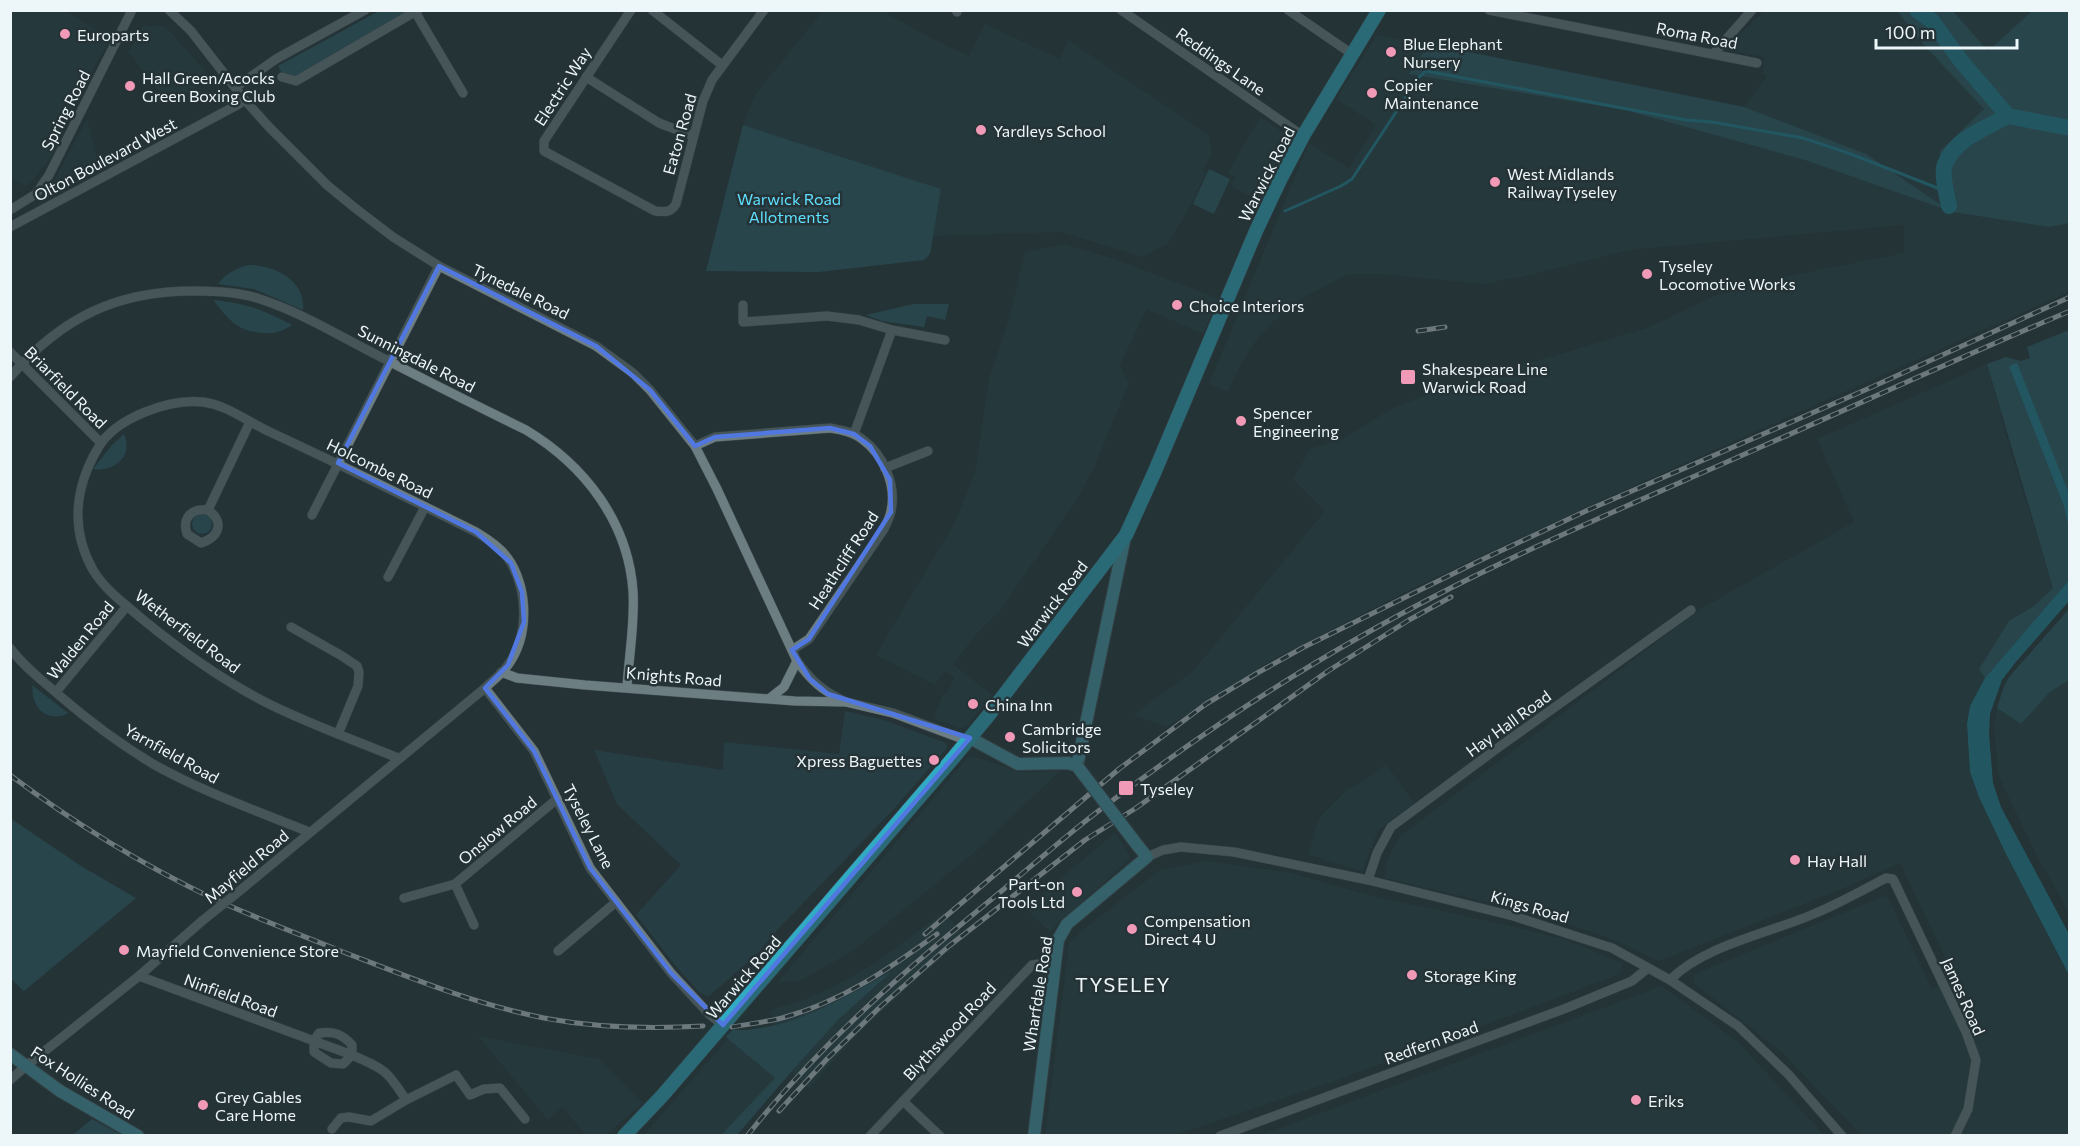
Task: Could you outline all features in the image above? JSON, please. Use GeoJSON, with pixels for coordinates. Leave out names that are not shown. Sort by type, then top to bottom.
{"type":"FeatureCollection","features":[{"type":"Feature","properties":{"kind":"highway","name":"Warwick Road"},"geometry":{"type":"LineString","coordinates":[[624,1136],[662,1096],[970,738],[1126,535],[1280,180],[1303,136],[1379,10]]}},
{"type":"Feature","properties":{"kind":"main road"},"geometry":{"type":"LineString","coordinates":[[1077,766],[1126,535]]}},
{"type":"Feature","properties":{"kind":"main road"},"geometry":{"type":"LineString","coordinates":[[1100,569],[1109,578],[1112,599]]}},
{"type":"Feature","properties":{"kind":"main road"},"geometry":{"type":"LineString","coordinates":[[970,738],[1018,764],[1068,763],[1077,766],[1147,858]]}},
{"type":"Feature","properties":{"kind":"main road","name":"Wharfdale Road"},"geometry":{"type":"LineString","coordinates":[[1034,1136],[1058,940],[1067,924],[1147,858]]}},
{"type":"Feature","properties":{"kind":"main road","name":"Fox Hollies Road"},"geometry":{"type":"LineString","coordinates":[[10,1054],[60,1091],[138,1136]]}},
{"type":"Feature","properties":{"kind":"street","name":"Spring Road"},"geometry":{"type":"LineString","coordinates":[[10,210],[36,194],[49,175],[132,10]]}},
{"type":"Feature","properties":{"kind":"street","name":"Tynedale Road"},"geometry":{"type":"LineString","coordinates":[[169,10],[191,31],[244,99],[327,185],[393,237],[439,266],[596,346],[633,373],[650,390],[695,446],[792,650]]}},
{"type":"Feature","properties":{"kind":"street"},"geometry":{"type":"LineString","coordinates":[[236,87],[276,59],[352,14],[364,10]]}},
{"type":"Feature","properties":{"kind":"street","name":"Electric Way"},"geometry":{"type":"LineString","coordinates":[[631,10],[544,141],[544,151],[655,211],[666,213],[671,211]]}},
{"type":"Feature","properties":{"kind":"street"},"geometry":{"type":"LineString","coordinates":[[652,10],[722,65]]}},
{"type":"Feature","properties":{"kind":"street","name":"Eaton Road"},"geometry":{"type":"LineString","coordinates":[[671,211],[676,204],[703,101],[712,80],[764,10]]}},
{"type":"Feature","properties":{"kind":"street","name":"Reddings Lane"},"geometry":{"type":"LineString","coordinates":[[1121,10],[1303,136]]}},
{"type":"Feature","properties":{"kind":"street"},"geometry":{"type":"LineString","coordinates":[[1288,10],[1352,54]]}},
{"type":"Feature","properties":{"kind":"street","name":"Roma Road"},"geometry":{"type":"LineString","coordinates":[[1489,10],[1521,14],[1757,63]]}},
{"type":"Feature","properties":{"kind":"street"},"geometry":{"type":"LineString","coordinates":[[1713,54],[1752,10]]}},
{"type":"Feature","properties":{"kind":"street"},"geometry":{"type":"LineString","coordinates":[[282,76],[296,81],[416,11],[463,93]]}},
{"type":"Feature","properties":{"kind":"street"},"geometry":{"type":"LineString","coordinates":[[586,77],[659,123],[693,136]]}},
{"type":"Feature","properties":{"kind":"street","name":"Olton Boulevard West"},"geometry":{"type":"LineString","coordinates":[[10,227],[239,104],[244,99]]}},
{"type":"Feature","properties":{"kind":"street"},"geometry":{"type":"LineString","coordinates":[[312,515],[439,266]]}},
{"type":"Feature","properties":{"kind":"street","name":"Sunningdale Road"},"geometry":{"type":"LineString","coordinates":[[22,363],[44,343],[84,314],[117,301],[171,290],[221,291],[261,299],[303,318],[540,439],[559,452],[592,486],[614,523],[631,572],[633,604],[627,687]]}},
{"type":"Feature","properties":{"kind":"street"},"geometry":{"type":"LineString","coordinates":[[743,305],[743,322],[827,316],[860,320],[892,330],[945,340]]}},
{"type":"Feature","properties":{"kind":"street"},"geometry":{"type":"LineString","coordinates":[[695,446],[715,437],[739,434],[830,428],[854,434],[892,330]]}},
{"type":"Feature","properties":{"kind":"street","name":"Briarfield Road"},"geometry":{"type":"LineString","coordinates":[[10,352],[101,443]]}},
{"type":"Feature","properties":{"kind":"street"},"geometry":{"type":"LineString","coordinates":[[10,377],[22,363]]}},
{"type":"Feature","properties":{"kind":"street","name":"Holcombe Road"},"geometry":{"type":"LineString","coordinates":[[101,443],[122,425],[162,405],[184,402],[218,405],[250,423],[338,463],[489,540],[511,563],[522,591],[524,622],[520,640],[512,657],[485,688]]}},
{"type":"Feature","properties":{"kind":"street"},"geometry":{"type":"LineString","coordinates":[[208,510],[250,423]]}},
{"type":"Feature","properties":{"kind":"street","name":"Heathcliff Road"},"geometry":{"type":"LineString","coordinates":[[792,650],[809,639],[884,529],[891,512],[892,494],[885,468],[870,446],[854,434]]}},
{"type":"Feature","properties":{"kind":"street","name":"Wetherfield Road"},"geometry":{"type":"LineString","coordinates":[[101,443],[87,468],[80,490],[77,516],[84,551],[104,586],[184,652],[242,690],[294,716],[398,758]]}},
{"type":"Feature","properties":{"kind":"street"},"geometry":{"type":"LineString","coordinates":[[885,468],[928,451]]}},
{"type":"Feature","properties":{"kind":"street"},"geometry":{"type":"LineString","coordinates":[[388,578],[425,507]]}},
{"type":"Feature","properties":{"kind":"street","name":"Walden Road"},"geometry":{"type":"LineString","coordinates":[[56,692],[127,606]]}},
{"type":"Feature","properties":{"kind":"street","name":"Hay Hall Road"},"geometry":{"type":"LineString","coordinates":[[1368,880],[1377,853],[1391,827],[1691,610]]}},
{"type":"Feature","properties":{"kind":"street"},"geometry":{"type":"LineString","coordinates":[[291,627],[357,666],[358,686],[338,734]]}},
{"type":"Feature","properties":{"kind":"street","name":"Yarnfield Road"},"geometry":{"type":"LineString","coordinates":[[10,648],[28,669],[123,745],[154,764],[217,796],[309,832]]}},
{"type":"Feature","properties":{"kind":"street","name":"Knights Road"},"geometry":{"type":"LineString","coordinates":[[792,650],[810,679],[828,694],[846,702]]}},
{"type":"Feature","properties":{"kind":"street"},"geometry":{"type":"LineString","coordinates":[[770,698],[784,687],[797,661]]}},
{"type":"Feature","properties":{"kind":"street","name":"Knights Road"},"geometry":{"type":"LineString","coordinates":[[501,672],[531,680],[684,693],[846,702],[893,713],[963,739],[970,738]]}},
{"type":"Feature","properties":{"kind":"street","name":"Mayfield Road"},"geometry":{"type":"LineString","coordinates":[[10,1080],[139,976],[202,921],[485,688]]}},
{"type":"Feature","properties":{"kind":"street","name":"Tyseley Lane"},"geometry":{"type":"LineString","coordinates":[[485,688],[534,751],[590,868],[670,973],[710,1015],[723,1025]]}},
{"type":"Feature","properties":{"kind":"street","name":"Onslow Road"},"geometry":{"type":"LineString","coordinates":[[404,898],[455,884],[557,799]]}},
{"type":"Feature","properties":{"kind":"street","name":"Kings Road"},"geometry":{"type":"LineString","coordinates":[[1147,858],[1163,850],[1181,847],[1245,854],[1368,880],[1513,916],[1611,948],[1670,980],[1738,1026],[1788,1074],[1842,1136]]}},
{"type":"Feature","properties":{"kind":"street","name":"James Road"},"geometry":{"type":"LineString","coordinates":[[1670,980],[1689,964],[1707,954],[1816,913],[1886,878],[1893,879],[1966,1032],[1976,1060],[1968,1109],[1955,1136]]}},
{"type":"Feature","properties":{"kind":"street","name":"Onslow Road"},"geometry":{"type":"LineString","coordinates":[[455,884],[474,926]]}},
{"type":"Feature","properties":{"kind":"street"},"geometry":{"type":"LineString","coordinates":[[558,951],[616,902]]}},
{"type":"Feature","properties":{"kind":"street","name":"Blythswood Road"},"geometry":{"type":"LineString","coordinates":[[870,1136],[1032,965],[1056,961]]}},
{"type":"Feature","properties":{"kind":"street","name":"Redfern Road"},"geometry":{"type":"LineString","coordinates":[[1220,1136],[1564,1009],[1632,981],[1648,968]]}},
{"type":"Feature","properties":{"kind":"street","name":"Ninfield Road"},"geometry":{"type":"LineString","coordinates":[[139,976],[382,1068],[392,1078],[406,1100]]}},
{"type":"Feature","properties":{"kind":"street"},"geometry":{"type":"LineString","coordinates":[[333,1031],[346,1038],[352,1045],[352,1055],[343,1064],[332,1063],[314,1052],[314,1041],[319,1033],[333,1031]]}},
{"type":"Feature","properties":{"kind":"street"},"geometry":{"type":"LineString","coordinates":[[332,1129],[341,1118],[371,1120],[456,1075],[470,1095],[484,1089],[500,1088],[525,1119]]}},
{"type":"Feature","properties":{"kind":"street"},"geometry":{"type":"LineString","coordinates":[[903,1101],[940,1136]]}},
{"type":"Feature","properties":{"kind":"highlighted area"},"geometry":{"type":"Polygon","coordinates":[[[439,266],[596,346],[650,390],[695,446],[715,437],[830,428],[854,434],[870,446],[890,480],[891,512],[809,639],[792,650],[810,679],[828,694],[970,738],[723,1025],[671,973],[590,868],[534,751],[485,688],[508,665],[524,622],[522,592],[511,563],[476,532],[338,463],[439,266]]]}},
{"type":"Feature","properties":{"kind":"shaded area"},"geometry":{"type":"Polygon","coordinates":[[[11,10],[66,11],[110,39],[70,111],[55,151],[35,178],[25,187],[11,177],[11,10]]]}},
{"type":"Feature","properties":{"kind":"shaded area","name":"Yardleys School"},"geometry":{"type":"Polygon","coordinates":[[[823,11],[890,11],[888,14],[969,56],[985,24],[1060,59],[1068,40],[1209,136],[1212,154],[1202,170],[1206,173],[1192,203],[1167,244],[1143,257],[1061,232],[933,236],[941,189],[743,125],[755,95],[823,11]]]}},
{"type":"Feature","properties":{"kind":"shaded area"},"geometry":{"type":"Polygon","coordinates":[[[1764,11],[1897,11],[1923,44],[1985,109],[1940,151],[1941,206],[2050,227],[2069,223],[2069,292],[1611,496],[1425,582],[1274,659],[1167,727],[1133,715],[1194,670],[1325,511],[1293,479],[1310,449],[1343,439],[1394,407],[1446,388],[1647,328],[1714,296],[1784,277],[1904,253],[1904,225],[1629,250],[1485,284],[1381,274],[1348,274],[1303,298],[1277,318],[1258,338],[1243,360],[1228,391],[1209,384],[1309,143],[1349,168],[1376,125],[1336,99],[1377,35],[1744,107],[1767,76],[1763,74],[1764,57],[1736,52],[1728,46],[1764,11]]]}},
{"type":"Feature","properties":{"kind":"shaded area"},"geometry":{"type":"Polygon","coordinates":[[[1953,11],[2032,11],[1988,52],[1953,11]]]}},
{"type":"Feature","properties":{"kind":"shaded area"},"geometry":{"type":"Polygon","coordinates":[[[143,26],[165,26],[212,79],[186,94],[166,100],[128,52],[143,26]]]}},
{"type":"Feature","properties":{"kind":"shaded area"},"geometry":{"type":"Polygon","coordinates":[[[1260,117],[1289,136],[1292,141],[1263,201],[1231,187],[1235,177],[1228,173],[1260,117]]]}},
{"type":"Feature","properties":{"kind":"shaded area"},"geometry":{"type":"Polygon","coordinates":[[[87,119],[100,168],[50,199],[46,196],[87,119]]]}},
{"type":"Feature","properties":{"kind":"shaded area"},"geometry":{"type":"Polygon","coordinates":[[[1064,244],[1115,259],[1219,299],[1203,334],[1146,309],[1120,366],[1129,383],[1093,470],[1075,502],[999,612],[981,629],[953,664],[992,695],[967,726],[960,728],[934,719],[943,693],[947,694],[954,678],[945,671],[935,685],[876,655],[955,522],[975,473],[989,379],[1009,319],[1025,252],[1064,244]]]}},
{"type":"Feature","properties":{"kind":"shaded area"},"geometry":{"type":"Polygon","coordinates":[[[2017,363],[2069,494],[2069,529],[2064,506],[2009,366],[2017,363]]]}},
{"type":"Feature","properties":{"kind":"shaded area"},"geometry":{"type":"Polygon","coordinates":[[[1987,364],[2010,449],[2053,588],[2034,606],[2009,621],[1979,669],[1985,678],[1967,724],[1970,772],[1996,833],[2069,975],[2069,1135],[1861,1135],[1783,1053],[1694,983],[1694,975],[1709,968],[1887,895],[1932,989],[1955,978],[1900,863],[1842,889],[1659,961],[1612,939],[1538,914],[1385,878],[1387,861],[1403,834],[1702,608],[1854,522],[1817,439],[1987,364]]]}},
{"type":"Feature","properties":{"kind":"shaded area"},"geometry":{"type":"Polygon","coordinates":[[[2069,580],[2069,601],[2002,680],[1990,714],[1989,734],[1993,783],[2001,807],[2069,934],[2069,975],[1979,797],[1970,772],[1967,724],[1970,706],[1985,678],[2069,580]]]}},
{"type":"Feature","properties":{"kind":"shaded area"},"geometry":{"type":"Polygon","coordinates":[[[2069,680],[2069,912],[2038,858],[2003,786],[1998,772],[1994,726],[1997,708],[2021,724],[2050,692],[2069,680]]]}},
{"type":"Feature","properties":{"kind":"shaded area"},"geometry":{"type":"Polygon","coordinates":[[[845,711],[884,720],[946,743],[947,748],[892,811],[779,928],[757,954],[708,997],[699,992],[679,970],[636,915],[681,865],[617,804],[594,750],[723,770],[724,742],[839,754],[845,711]]]}},
{"type":"Feature","properties":{"kind":"shaded area"},"geometry":{"type":"Polygon","coordinates":[[[973,756],[1019,772],[1060,771],[975,852],[854,950],[800,981],[778,982],[967,758],[973,756]]]}},
{"type":"Feature","properties":{"kind":"shaded area"},"geometry":{"type":"Polygon","coordinates":[[[1386,764],[1414,803],[1378,831],[1362,871],[1308,855],[1319,818],[1348,789],[1364,781],[1386,764]]]}},
{"type":"Feature","properties":{"kind":"shaded area"},"geometry":{"type":"Polygon","coordinates":[[[1115,833],[1131,858],[1050,932],[1025,908],[1115,833]]]}},
{"type":"Feature","properties":{"kind":"shaded area"},"geometry":{"type":"Polygon","coordinates":[[[1206,861],[1287,872],[1372,896],[1567,940],[1622,963],[1620,974],[1341,1079],[1175,1135],[1045,1135],[1069,944],[1081,931],[1160,870],[1206,861]]]}},
{"type":"Feature","properties":{"kind":"shaded area"},"geometry":{"type":"Polygon","coordinates":[[[944,912],[965,938],[911,984],[853,1039],[809,1088],[791,1072],[837,1021],[889,974],[807,1016],[774,1026],[771,1010],[833,987],[874,964],[944,912]]]}},
{"type":"Feature","properties":{"kind":"shaded area"},"geometry":{"type":"Polygon","coordinates":[[[1662,986],[1738,1042],[1824,1135],[1261,1135],[1662,986]]]}},
{"type":"Feature","properties":{"kind":"shaded area"},"geometry":{"type":"Polygon","coordinates":[[[478,1036],[599,1059],[643,1103],[606,1135],[586,1135],[562,1107],[548,1120],[478,1036]]]}},
{"type":"Feature","properties":{"kind":"shaded area"},"geometry":{"type":"Polygon","coordinates":[[[728,1039],[775,1078],[721,1135],[643,1136],[728,1039]]]}},
{"type":"Feature","properties":{"kind":"green space"},"geometry":{"type":"Polygon","coordinates":[[[379,11],[406,12],[295,77],[282,73],[278,66],[379,11]]]}},
{"type":"Feature","properties":{"kind":"green space"},"geometry":{"type":"Polygon","coordinates":[[[1897,11],[1953,11],[1988,51],[2032,11],[2069,11],[2069,223],[2050,227],[1953,212],[1805,160],[1625,110],[1409,74],[1429,44],[1744,107],[1866,154],[1941,205],[1940,151],[1984,109],[1923,44],[1897,11]]]}},
{"type":"Feature","properties":{"kind":"green space","name":"Warwick Road Allotments"},"geometry":{"type":"Polygon","coordinates":[[[743,125],[941,189],[930,254],[924,260],[819,272],[706,271],[743,125]]]}},
{"type":"Feature","properties":{"kind":"green space"},"geometry":{"type":"Polygon","coordinates":[[[1209,169],[1230,179],[1214,214],[1193,204],[1209,169]]]}},
{"type":"Feature","properties":{"kind":"green space"},"geometry":{"type":"Polygon","coordinates":[[[249,265],[268,268],[286,276],[299,290],[303,299],[303,310],[254,289],[218,284],[231,272],[249,265]]]}},
{"type":"Feature","properties":{"kind":"green space"},"geometry":{"type":"Polygon","coordinates":[[[213,300],[254,308],[292,325],[272,333],[247,330],[229,319],[213,300]]]}},
{"type":"Feature","properties":{"kind":"green space"},"geometry":{"type":"Polygon","coordinates":[[[914,304],[949,304],[945,320],[927,316],[924,327],[882,321],[866,315],[914,304]]]}},
{"type":"Feature","properties":{"kind":"green space"},"geometry":{"type":"Polygon","coordinates":[[[2069,330],[2069,580],[1985,678],[1979,669],[2009,621],[2034,606],[2053,588],[1987,364],[2006,357],[2021,361],[2030,358],[2027,347],[2069,330]]]}},
{"type":"Feature","properties":{"kind":"green space"},"geometry":{"type":"Polygon","coordinates":[[[124,434],[126,450],[120,461],[108,468],[93,469],[112,445],[124,434]]]}},
{"type":"Feature","properties":{"kind":"green space"},"geometry":{"type":"Polygon","coordinates":[[[202,514],[209,517],[212,524],[209,531],[202,534],[195,531],[192,524],[195,517],[202,514]]]}},
{"type":"Feature","properties":{"kind":"green space"},"geometry":{"type":"Polygon","coordinates":[[[2069,609],[2069,680],[2050,692],[2021,724],[1997,708],[2004,686],[2009,677],[2069,609]]]}},
{"type":"Feature","properties":{"kind":"green space"},"geometry":{"type":"Polygon","coordinates":[[[32,685],[68,713],[53,716],[43,713],[36,705],[32,685]]]}},
{"type":"Feature","properties":{"kind":"green space"},"geometry":{"type":"Polygon","coordinates":[[[10,818],[81,866],[136,898],[24,991],[11,979],[10,818]]]}},
{"type":"Feature","properties":{"kind":"green space"},"geometry":{"type":"Polygon","coordinates":[[[891,972],[837,1021],[737,1135],[721,1135],[775,1078],[726,1036],[733,1030],[755,1029],[796,1019],[835,1002],[891,972]]]}},
{"type":"Feature","properties":{"kind":"green space"},"geometry":{"type":"Polygon","coordinates":[[[92,1119],[122,1135],[73,1135],[92,1119]]]}},
{"type":"Feature","properties":{"kind":"waterway"},"geometry":{"type":"LineString","coordinates":[[1917,10],[1932,21],[1961,61],[2008,116],[2070,128]]}},
{"type":"Feature","properties":{"kind":"waterway"},"geometry":{"type":"LineString","coordinates":[[1285,211],[1352,179],[1414,82],[1426,71],[1686,120],[1712,122],[1803,138],[1945,191]]}},
{"type":"Feature","properties":{"kind":"waterway"},"geometry":{"type":"LineString","coordinates":[[1949,206],[1944,168],[1950,155],[1956,147],[1972,135],[2008,116]]}},
{"type":"Feature","properties":{"kind":"railway"},"geometry":{"type":"LineString","coordinates":[[925,934],[1119,769],[1206,704],[1259,672],[1304,647],[1588,510],[1872,387],[2070,297]]}},
{"type":"Feature","properties":{"kind":"railway"},"geometry":{"type":"LineString","coordinates":[[747,1136],[805,1068],[869,1005],[935,946],[1101,809],[1163,763],[1292,677],[1404,612],[1497,565],[2070,311]]}},
{"type":"Feature","properties":{"kind":"railway"},"geometry":{"type":"LineString","coordinates":[[1418,331],[1445,327]]}},
{"type":"Feature","properties":{"kind":"railway"},"geometry":{"type":"LineString","coordinates":[[779,1111],[880,1007],[949,946],[1085,840],[1136,808],[1328,671],[1409,620],[1451,597]]}},
{"type":"Feature","properties":{"kind":"railway"},"geometry":{"type":"LineString","coordinates":[[10,775],[108,842],[212,898],[440,989],[518,1012],[584,1024],[624,1027],[703,1026]]}},
{"type":"Feature","properties":{"kind":"railway"},"geometry":{"type":"LineString","coordinates":[[732,1027],[782,1018],[844,994],[901,960],[937,934]]}},
{"type":"Feature","properties":{"kind":"place","name":"Europarts"},"geometry":{"type":"Point","coordinates":[65,34]}},
{"type":"Feature","properties":{"kind":"place","name":"Blue Elephant Nursery"},"geometry":{"type":"Point","coordinates":[1391,52]}},
{"type":"Feature","properties":{"kind":"place","name":"Hall Green/Acocks Green Boxing Club"},"geometry":{"type":"Point","coordinates":[130,86]}},
{"type":"Feature","properties":{"kind":"place","name":"Copier Maintenance"},"geometry":{"type":"Point","coordinates":[1372,93]}},
{"type":"Feature","properties":{"kind":"place","name":"Yardleys School"},"geometry":{"type":"Point","coordinates":[981,130]}},
{"type":"Feature","properties":{"kind":"place","name":"West Midlands RailwayTyseley"},"geometry":{"type":"Point","coordinates":[1495,182]}},
{"type":"Feature","properties":{"kind":"place","name":"Tyseley Locomotive Works"},"geometry":{"type":"Point","coordinates":[1647,274]}},
{"type":"Feature","properties":{"kind":"place","name":"Choice Interiors"},"geometry":{"type":"Point","coordinates":[1177,305]}},
{"type":"Feature","properties":{"kind":"place","name":"Shakespeare Line Warwick Road"},"geometry":{"type":"Point","coordinates":[1408,377]}},
{"type":"Feature","properties":{"kind":"place","name":"Spencer Engineering"},"geometry":{"type":"Point","coordinates":[1241,421]}},
{"type":"Feature","properties":{"kind":"place","name":"China Inn"},"geometry":{"type":"Point","coordinates":[973,704]}},
{"type":"Feature","properties":{"kind":"place","name":"Cambridge Solicitors"},"geometry":{"type":"Point","coordinates":[1010,737]}},
{"type":"Feature","properties":{"kind":"place","name":"Xpress Baguettes"},"geometry":{"type":"Point","coordinates":[934,760]}},
{"type":"Feature","properties":{"kind":"place","name":"Tyseley"},"geometry":{"type":"Point","coordinates":[1126,788]}},
{"type":"Feature","properties":{"kind":"place","name":"Hay Hall"},"geometry":{"type":"Point","coordinates":[1795,860]}},
{"type":"Feature","properties":{"kind":"place","name":"Part-on Tools Ltd"},"geometry":{"type":"Point","coordinates":[1077,892]}},
{"type":"Feature","properties":{"kind":"place","name":"Compensation Direct 4 U"},"geometry":{"type":"Point","coordinates":[1132,929]}},
{"type":"Feature","properties":{"kind":"place","name":"Mayfield Convenience Store"},"geometry":{"type":"Point","coordinates":[124,950]}},
{"type":"Feature","properties":{"kind":"place","name":"Storage King"},"geometry":{"type":"Point","coordinates":[1412,975]}},
{"type":"Feature","properties":{"kind":"place","name":"Eriks"},"geometry":{"type":"Point","coordinates":[1636,1100]}},
{"type":"Feature","properties":{"kind":"place","name":"Grey Gables Care Home"},"geometry":{"type":"Point","coordinates":[203,1105]}},
{"type":"Feature","properties":{"kind":"district","name":"TYSELEY"},"geometry":{"type":"Point","coordinates":[1123,984]}}]}
